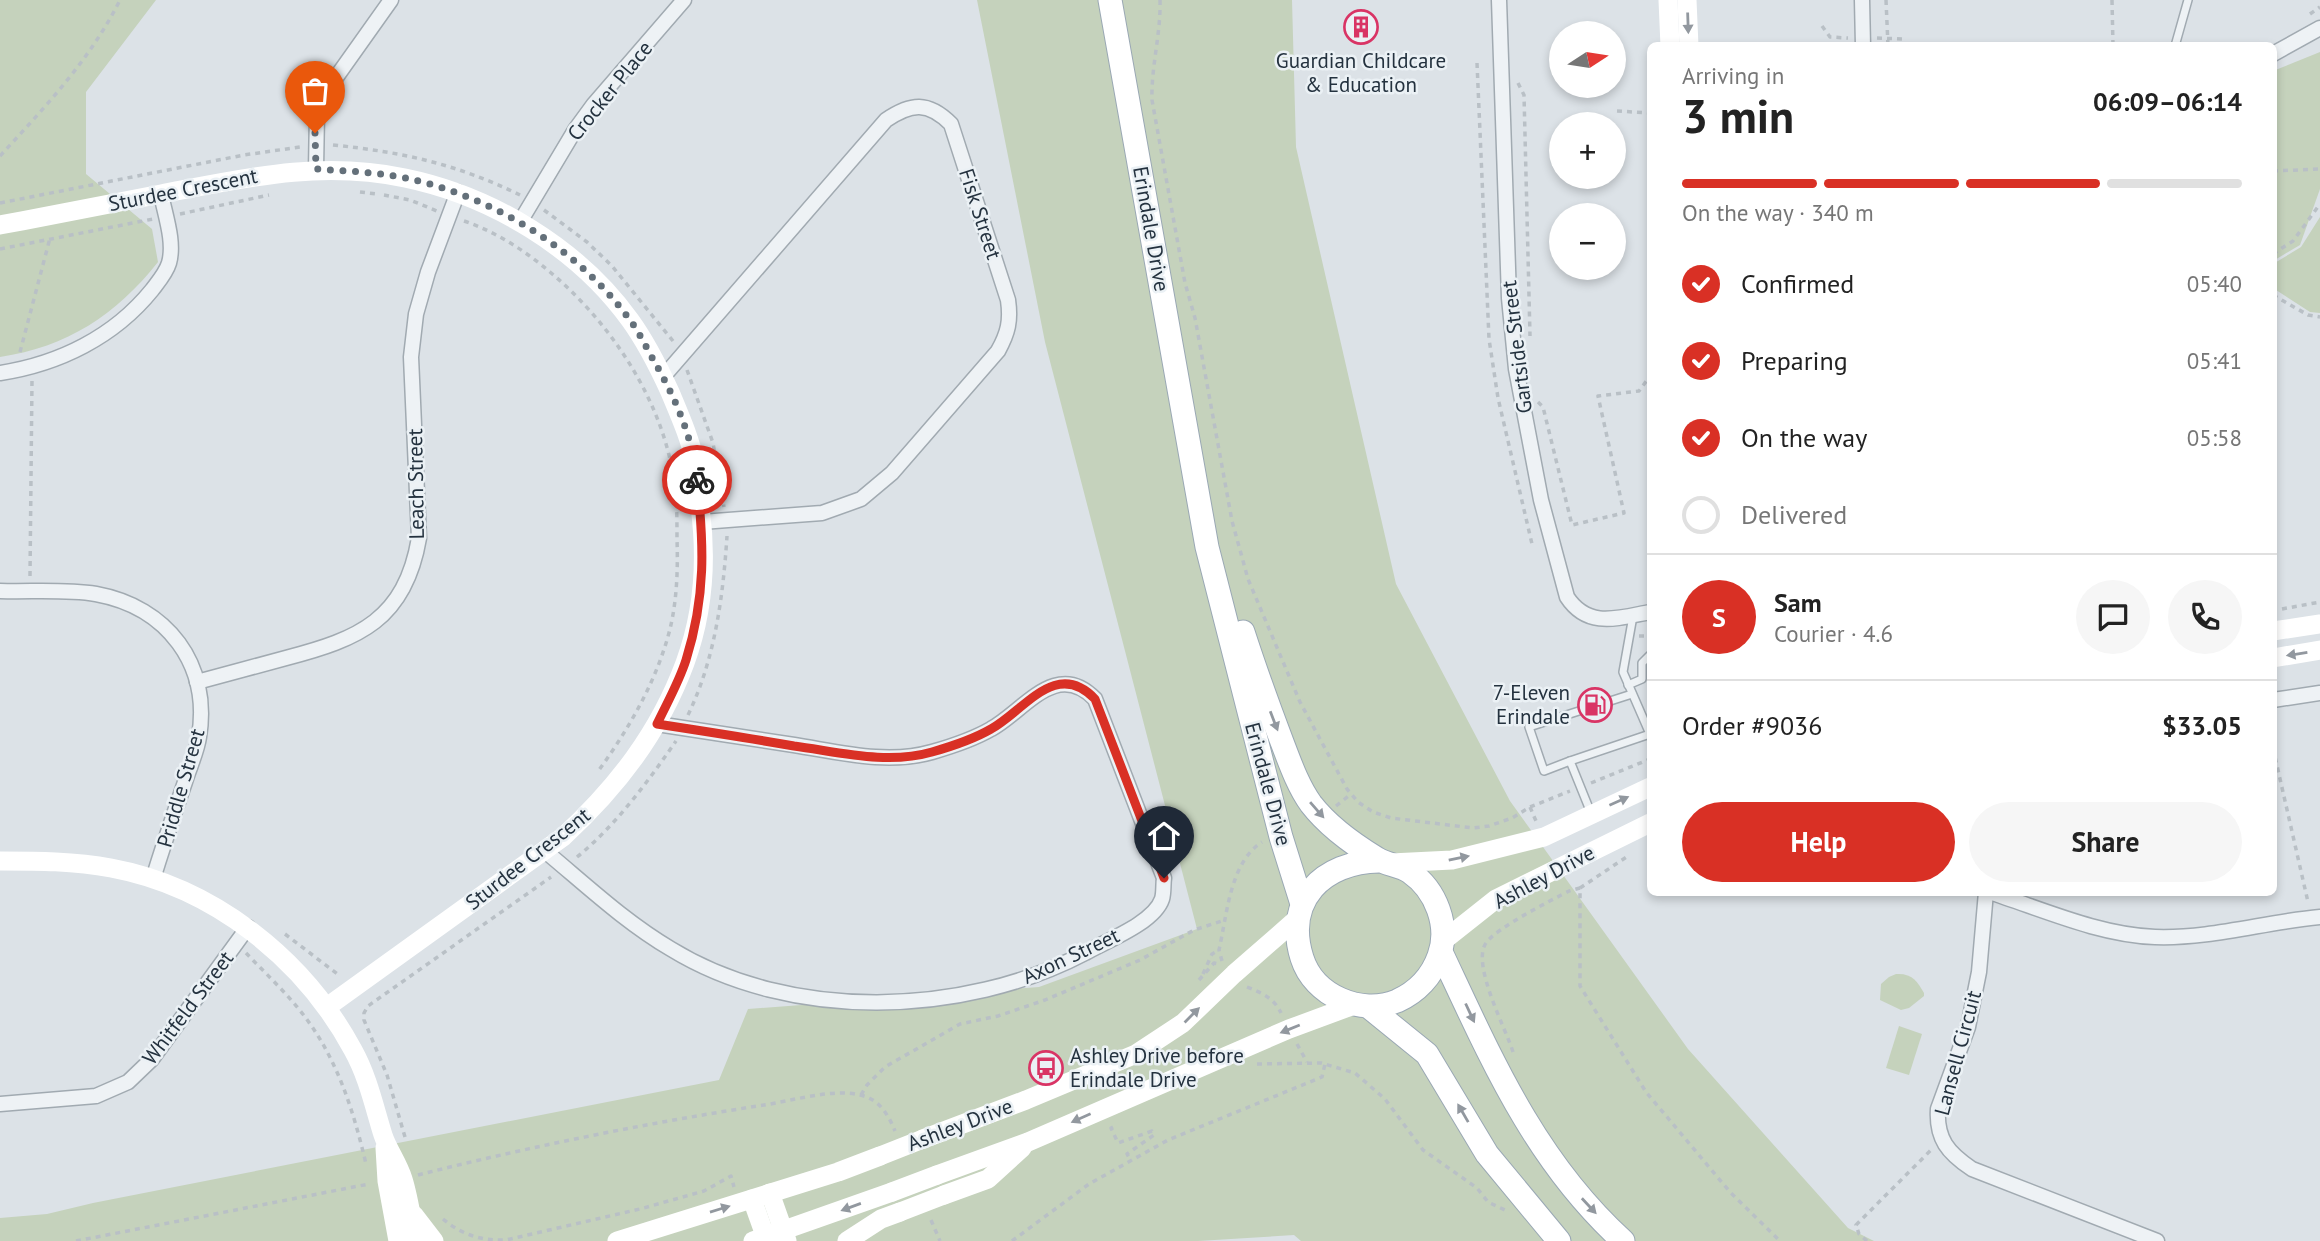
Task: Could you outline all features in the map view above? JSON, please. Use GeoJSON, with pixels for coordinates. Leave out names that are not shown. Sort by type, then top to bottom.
{"type":"FeatureCollection","features":[{"type":"Feature","properties":{"kind":"main road","name":"Erindale Drive"},"geometry":{"type":"LineString","coordinates":[[1110,0],[1207,547],[1300,911]]}},
{"type":"Feature","properties":{"kind":"main road","name":"Erindale Drive"},"geometry":{"type":"LineString","coordinates":[[1191,458],[1258,678],[1296,778],[1311,804],[1333,828],[1385,862]]}},
{"type":"Feature","properties":{"kind":"main road"},"geometry":{"type":"LineString","coordinates":[[1559,1241],[1487,1154],[1426,1054],[1361,1006],[1333,996],[1315,981],[1303,960],[1298,937],[1300,911],[1322,879],[1339,867],[1358,861],[1385,862],[1410,872],[1425,885],[1436,902],[1442,921],[1442,946],[1504,1084],[1525,1121],[1571,1187],[1623,1241]]}},
{"type":"Feature","properties":{"kind":"main road"},"geometry":{"type":"LineString","coordinates":[[1361,1006],[1395,1002],[1413,993],[1427,978],[1442,946]]}},
{"type":"Feature","properties":{"kind":"street"},"geometry":{"type":"LineString","coordinates":[[316,169],[317,113],[325,93],[391,0]]}},
{"type":"Feature","properties":{"kind":"street","name":"Crocker Place"},"geometry":{"type":"LineString","coordinates":[[520,222],[594,104],[684,0]]}},
{"type":"Feature","properties":{"kind":"street","name":"Gartside Street"},"geometry":{"type":"LineString","coordinates":[[1499,0],[1509,298],[1516,369],[1541,500],[1567,597],[1573,607],[1596,618],[1610,619],[1647,613]]}},
{"type":"Feature","properties":{"kind":"street"},"geometry":{"type":"LineString","coordinates":[[1668,0],[1670,42]]}},
{"type":"Feature","properties":{"kind":"street"},"geometry":{"type":"LineString","coordinates":[[1687,0],[1689,42]]}},
{"type":"Feature","properties":{"kind":"street"},"geometry":{"type":"LineString","coordinates":[[1862,0],[1863,42]]}},
{"type":"Feature","properties":{"kind":"street"},"geometry":{"type":"LineString","coordinates":[[2277,52],[2320,28]]}},
{"type":"Feature","properties":{"kind":"street","name":"Fisk Street"},"geometry":{"type":"LineString","coordinates":[[663,377],[886,120],[902,110],[921,107],[939,112],[951,124],[1008,300],[1011,317],[1007,335],[998,351],[892,473],[861,499],[822,513],[702,522]]}},
{"type":"Feature","properties":{"kind":"street","name":"Sturdee Crescent"},"geometry":{"type":"LineString","coordinates":[[0,225],[254,176],[316,169],[371,172],[407,178],[458,192],[520,222],[566,253],[596,280],[631,321],[663,377],[696,465],[704,560],[699,611],[685,662],[657,724],[623,776],[594,808],[545,851],[327,1007]]}},
{"type":"Feature","properties":{"kind":"street","name":"Leach Street"},"geometry":{"type":"LineString","coordinates":[[197,682],[344,641],[371,624],[402,591],[414,565],[419,538],[411,357],[416,314],[428,272],[458,192]]}},
{"type":"Feature","properties":{"kind":"street"},"geometry":{"type":"LineString","coordinates":[[0,373],[22,369],[79,349],[112,328],[141,303],[170,262],[170,243],[161,194]]}},
{"type":"Feature","properties":{"kind":"street","name":"Priddle Street"},"geometry":{"type":"LineString","coordinates":[[0,591],[98,595],[127,603],[153,617],[182,646],[194,669],[197,682],[201,710],[199,738],[153,879]]}},
{"type":"Feature","properties":{"kind":"street"},"geometry":{"type":"LineString","coordinates":[[2277,630],[2320,624]]}},
{"type":"Feature","properties":{"kind":"street"},"geometry":{"type":"LineString","coordinates":[[2277,657],[2320,650]]}},
{"type":"Feature","properties":{"kind":"street","name":"Axon Street"},"geometry":{"type":"LineString","coordinates":[[545,851],[630,921],[672,950],[718,973],[769,989],[809,997],[877,1003],[933,999],[1016,981],[1068,961],[1143,921],[1155,911],[1162,898],[1164,878],[1095,699],[1076,686],[1056,685],[1038,692],[993,728],[961,744],[909,756],[856,755],[657,724]]}},
{"type":"Feature","properties":{"kind":"street"},"geometry":{"type":"LineString","coordinates":[[2277,699],[2320,693]]}},
{"type":"Feature","properties":{"kind":"street","name":"Ashley Drive"},"geometry":{"type":"LineString","coordinates":[[1385,862],[1452,860],[1544,837],[1647,788]]}},
{"type":"Feature","properties":{"kind":"street"},"geometry":{"type":"LineString","coordinates":[[1591,814],[1625,846]]}},
{"type":"Feature","properties":{"kind":"street","name":"Ashley Drive"},"geometry":{"type":"LineString","coordinates":[[1442,946],[1496,900],[1625,846],[1647,826]]}},
{"type":"Feature","properties":{"kind":"street"},"geometry":{"type":"LineString","coordinates":[[0,861],[70,862],[113,868],[153,879],[203,900],[248,927],[291,964],[327,1007],[353,1050],[384,1137],[405,1175],[409,1209],[402,1240]]}},
{"type":"Feature","properties":{"kind":"street","name":"Lansell Circuit"},"geometry":{"type":"LineString","coordinates":[[1988,896],[1979,972],[1968,1027],[1938,1109],[1941,1140],[1953,1157],[1972,1169],[2157,1241]]}},
{"type":"Feature","properties":{"kind":"street","name":"Lansell Circuit"},"geometry":{"type":"LineString","coordinates":[[2001,896],[2099,927],[2147,936],[2192,935],[2316,918]]}},
{"type":"Feature","properties":{"kind":"street","name":"Ashley Drive"},"geometry":{"type":"LineString","coordinates":[[617,1241],[880,1156],[1136,1054],[1183,1023],[1300,911]]}},
{"type":"Feature","properties":{"kind":"street","name":"Whitfeld Street"},"geometry":{"type":"LineString","coordinates":[[0,1104],[96,1096],[128,1082],[152,1059],[248,927]]}},
{"type":"Feature","properties":{"kind":"street","name":"Ashley Drive"},"geometry":{"type":"LineString","coordinates":[[771,1238],[1028,1142],[1289,1028],[1361,1006]]}},
{"type":"Feature","properties":{"kind":"street"},"geometry":{"type":"LineString","coordinates":[[847,1241],[881,1219],[988,1179],[1028,1142]]}},
{"type":"Feature","properties":{"kind":"street"},"geometry":{"type":"LineString","coordinates":[[402,1240],[405,1175]]}},
{"type":"Feature","properties":{"kind":"street"},"geometry":{"type":"LineString","coordinates":[[761,1196],[771,1238]]}},
{"type":"Feature","properties":{"kind":"street"},"geometry":{"type":"LineString","coordinates":[[409,1209],[434,1241]]}},
{"type":"Feature","properties":{"kind":"lane"},"geometry":{"type":"LineString","coordinates":[[2176,42],[2188,0]]}},
{"type":"Feature","properties":{"kind":"lane"},"geometry":{"type":"LineString","coordinates":[[1633,615],[1623,672],[1647,727]]}},
{"type":"Feature","properties":{"kind":"lane"},"geometry":{"type":"LineString","coordinates":[[1628,685],[1642,679],[1642,663],[1647,658]]}},
{"type":"Feature","properties":{"kind":"lane"},"geometry":{"type":"LineString","coordinates":[[1632,694],[1529,727],[1544,771],[1647,735]]}},
{"type":"Feature","properties":{"kind":"lane"},"geometry":{"type":"LineString","coordinates":[[1570,761],[1591,814]]}},
{"type":"Feature","properties":{"kind":"path"},"geometry":{"type":"LineString","coordinates":[[0,156],[74,74],[120,0]]}},
{"type":"Feature","properties":{"kind":"path"},"geometry":{"type":"LineString","coordinates":[[1160,0],[1161,21],[1152,77],[1152,100],[1232,521],[1248,579],[1300,702],[1351,794],[1373,812],[1391,818],[1474,828],[1512,818],[1530,807]]}},
{"type":"Feature","properties":{"kind":"path"},"geometry":{"type":"LineString","coordinates":[[1886,0],[1888,42]]}},
{"type":"Feature","properties":{"kind":"path"},"geometry":{"type":"LineString","coordinates":[[2112,0],[2113,42]]}},
{"type":"Feature","properties":{"kind":"path"},"geometry":{"type":"LineString","coordinates":[[1518,70],[1518,84],[1524,95],[1530,336]]}},
{"type":"Feature","properties":{"kind":"path"},"geometry":{"type":"LineString","coordinates":[[1617,111],[1647,113]]}},
{"type":"Feature","properties":{"kind":"path"},"geometry":{"type":"LineString","coordinates":[[0,203],[285,147],[330,145],[388,151],[436,161],[482,177],[532,202],[587,242],[612,266],[671,338],[680,356],[700,404],[712,443],[726,520],[719,619],[706,669],[682,728],[659,767],[606,830],[564,867],[368,1006],[364,1020],[387,1075],[408,1145]]}},
{"type":"Feature","properties":{"kind":"path"},"geometry":{"type":"LineString","coordinates":[[2277,171],[2320,169]]}},
{"type":"Feature","properties":{"kind":"path"},"geometry":{"type":"LineString","coordinates":[[2277,251],[2293,241],[2320,204]]}},
{"type":"Feature","properties":{"kind":"path"},"geometry":{"type":"LineString","coordinates":[[30,592],[33,375],[22,369],[17,361],[50,239]]}},
{"type":"Feature","properties":{"kind":"path"},"geometry":{"type":"LineString","coordinates":[[2277,297],[2308,315],[2320,317]]}},
{"type":"Feature","properties":{"kind":"path"},"geometry":{"type":"LineString","coordinates":[[1537,402],[1543,407],[1572,525],[1624,513],[1598,396],[1639,391],[1647,380]]}},
{"type":"Feature","properties":{"kind":"path"},"geometry":{"type":"LineString","coordinates":[[2277,610],[2320,603]]}},
{"type":"Feature","properties":{"kind":"path"},"geometry":{"type":"LineString","coordinates":[[2277,764],[2316,918]]}},
{"type":"Feature","properties":{"kind":"path"},"geometry":{"type":"LineString","coordinates":[[1323,817],[1351,794]]}},
{"type":"Feature","properties":{"kind":"path"},"geometry":{"type":"LineString","coordinates":[[1225,965],[1219,950],[1239,866],[1254,847],[1267,839],[1281,838]]}},
{"type":"Feature","properties":{"kind":"path"},"geometry":{"type":"LineString","coordinates":[[1514,1056],[1485,977],[1481,960],[1484,945],[1495,934],[1569,891],[1580,888],[1625,846]]}},
{"type":"Feature","properties":{"kind":"path"},"geometry":{"type":"LineString","coordinates":[[1580,888],[1580,986],[1646,1092],[1730,1192],[1780,1241]]}},
{"type":"Feature","properties":{"kind":"path"},"geometry":{"type":"LineString","coordinates":[[861,1095],[885,1067],[960,1024],[998,1016],[1045,1000],[1140,960],[1194,930],[1226,920]]}},
{"type":"Feature","properties":{"kind":"path"},"geometry":{"type":"LineString","coordinates":[[1202,976],[1212,954],[1219,950]]}},
{"type":"Feature","properties":{"kind":"path"},"geometry":{"type":"LineString","coordinates":[[1307,1062],[1355,1073],[1385,1099],[1423,1150],[1476,1188],[1488,1202],[1512,1214]]}},
{"type":"Feature","properties":{"kind":"path"},"geometry":{"type":"LineString","coordinates":[[1013,1241],[1089,1184],[1168,1140],[1322,1077],[1325,1064]]}},
{"type":"Feature","properties":{"kind":"path"},"geometry":{"type":"LineString","coordinates":[[76,1241],[705,1114],[823,1096],[861,1095],[882,1106],[892,1122]]}},
{"type":"Feature","properties":{"kind":"path"},"geometry":{"type":"LineString","coordinates":[[1123,1123],[1111,1128],[1118,1143],[1152,1131],[1154,1135],[1127,1154],[1131,1161]]}},
{"type":"Feature","properties":{"kind":"path"},"geometry":{"type":"LineString","coordinates":[[1867,1241],[1859,1234],[1856,1225],[1941,1140]]}},
{"type":"Feature","properties":{"kind":"path"},"geometry":{"type":"LineString","coordinates":[[405,1175],[422,1185]]}},
{"type":"Feature","properties":{"kind":"path"},"geometry":{"type":"LineString","coordinates":[[438,1214],[457,1231],[490,1241],[506,1240],[704,1191],[731,1176]]}},
{"type":"Feature","properties":{"kind":"green space"},"geometry":{"type":"Polygon","coordinates":[[[0,0],[156,0],[86,92],[86,174],[152,229],[158,262],[125,298],[88,326],[47,345],[0,357],[0,0]]]}},
{"type":"Feature","properties":{"kind":"green space"},"geometry":{"type":"Polygon","coordinates":[[[977,0],[1292,0],[1296,147],[1396,584],[1510,801],[1688,1049],[1848,1228],[1874,1241],[1301,1241],[1294,1235],[1198,1241],[0,1241],[0,1218],[47,1214],[719,1080],[748,1009],[1039,987],[1197,929],[1045,342],[977,0]]]}},
{"type":"Feature","properties":{"kind":"green space"},"geometry":{"type":"Polygon","coordinates":[[[2320,52],[2320,189],[2300,245],[2277,259],[2277,69],[2320,52]]]}},
{"type":"Feature","properties":{"kind":"green space"},"geometry":{"type":"Polygon","coordinates":[[[2320,217],[2320,313],[2310,312],[2277,291],[2277,262],[2301,247],[2320,217]]]}},
{"type":"Feature","properties":{"kind":"green space"},"geometry":{"type":"Polygon","coordinates":[[[1896,974],[1913,979],[1924,993],[1924,996],[1909,1008],[1901,1010],[1880,1000],[1881,984],[1896,974]]]}},
{"type":"Feature","properties":{"kind":"green space"},"geometry":{"type":"Polygon","coordinates":[[[1899,1026],[1922,1034],[1909,1075],[1886,1068],[1899,1026]]]}},
{"type":"Feature","properties":{"kind":"way so far"},"geometry":{"type":"LineString","coordinates":[[315,133],[316,169],[371,172],[407,178],[458,192],[520,222],[566,253],[596,280],[631,321],[663,377],[686,429],[696,465],[697,480]]}},
{"type":"Feature","properties":{"kind":"place","name":"Guardian Childcare & Education"},"geometry":{"type":"Point","coordinates":[1361,27]}},
{"type":"Feature","properties":{"kind":"place","name":"7-Eleven Erindale"},"geometry":{"type":"Point","coordinates":[1595,705]}},
{"type":"Feature","properties":{"kind":"place","name":"Ashley Drive before Erindale Drive"},"geometry":{"type":"Point","coordinates":[1046,1068]}},
{"type":"Feature","properties":{"kind":"route"},"geometry":{"type":"LineString","coordinates":[[697,480],[704,560],[699,611],[685,662],[657,724],[891,758],[927,754],[961,744],[1007,719],[1038,692],[1056,685],[1076,686],[1095,699],[1164,878]]}}]}
